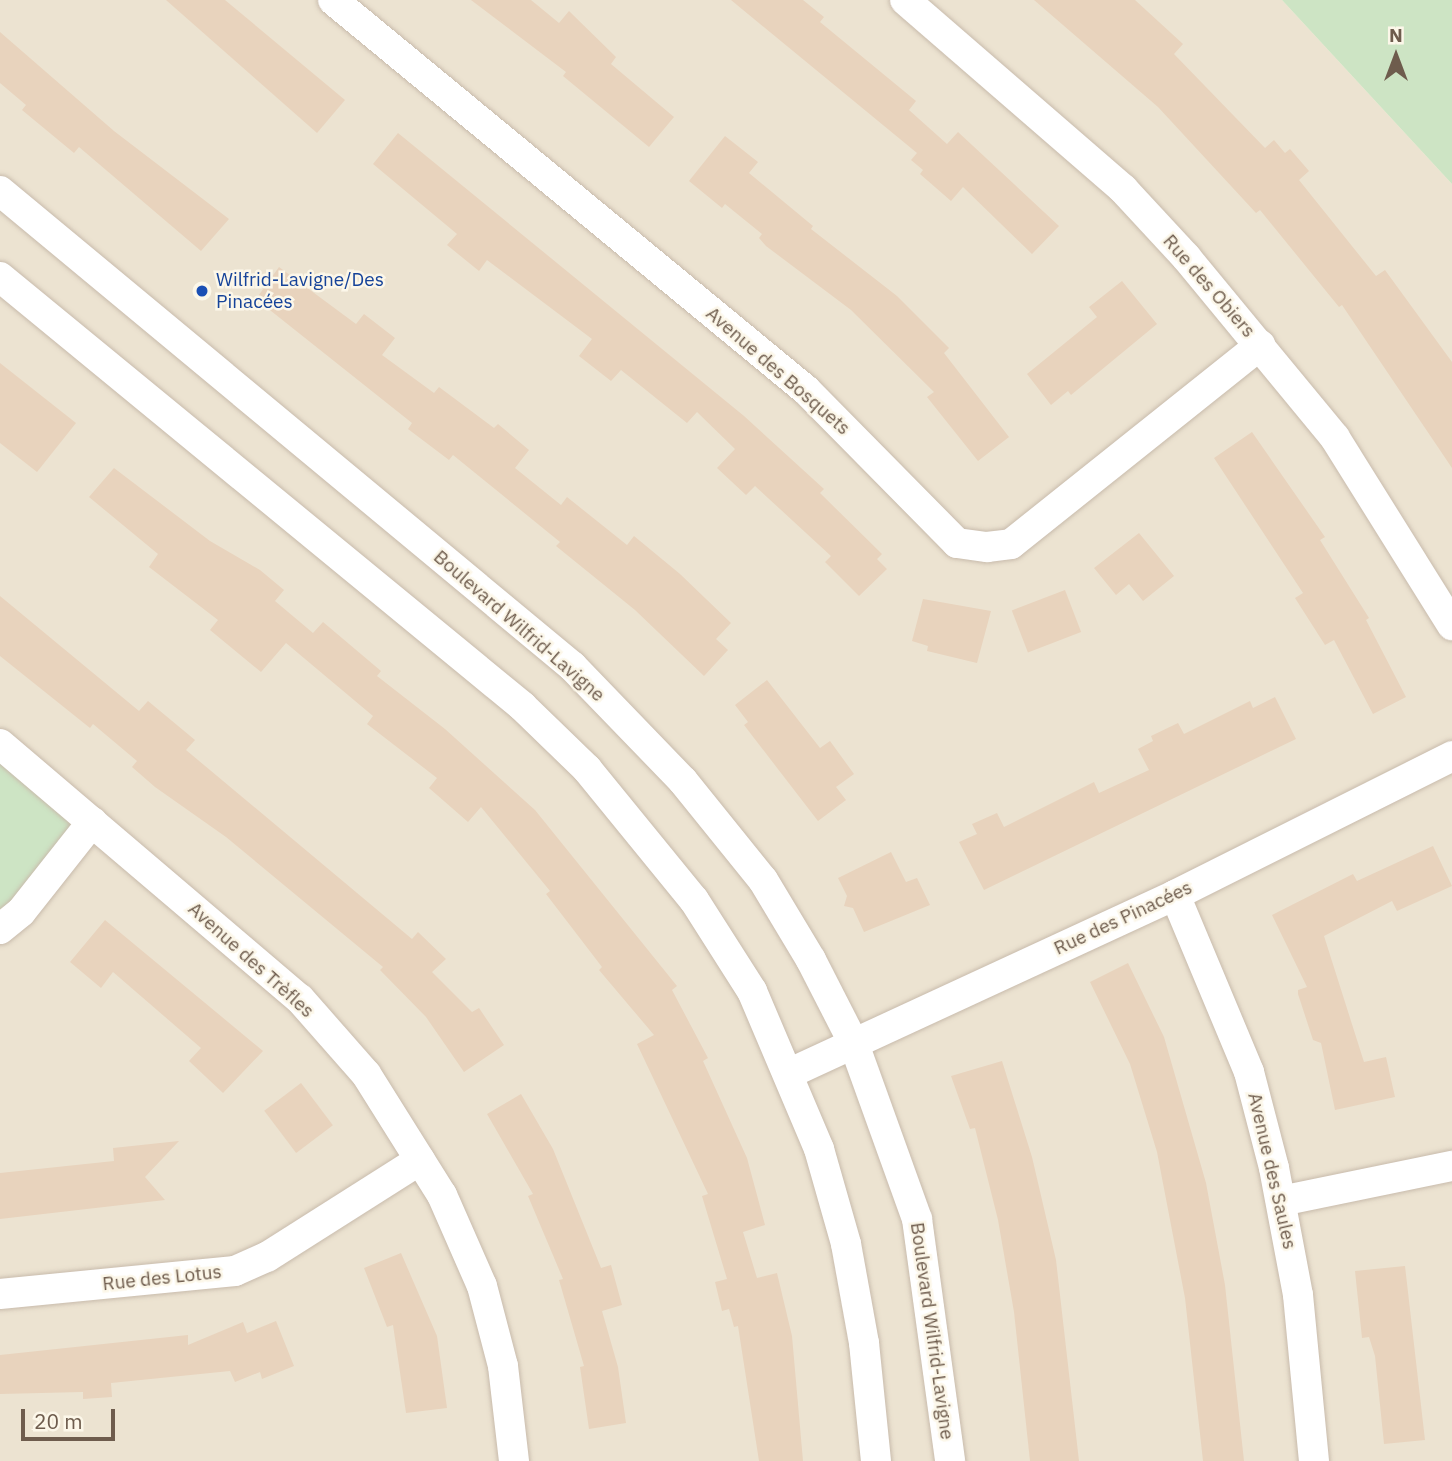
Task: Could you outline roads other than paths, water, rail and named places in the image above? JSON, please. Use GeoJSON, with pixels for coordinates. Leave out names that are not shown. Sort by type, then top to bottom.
{"type":"FeatureCollection","features":[{"type":"Feature","properties":{"kind":"street","name":"Avenue des Bosquets"},"geometry":{"type":"LineString","coordinates":[[333,0],[806,390],[957,543],[987,547],[1011,544],[1260,345]]}},
{"type":"Feature","properties":{"kind":"street","name":"Rue des Obiers"},"geometry":{"type":"LineString","coordinates":[[905,0],[1123,189],[1260,345],[1335,438],[1452,625]]}},
{"type":"Feature","properties":{"kind":"street","name":"Boulevard Wilfrid-Lavigne"},"geometry":{"type":"LineString","coordinates":[[0,191],[572,666],[683,780],[763,880],[811,960],[854,1044],[917,1219],[950,1461]]}},
{"type":"Feature","properties":{"kind":"street"},"geometry":{"type":"LineString","coordinates":[[0,277],[522,706],[587,768],[694,900],[752,991],[790,1073],[819,1149],[846,1244],[864,1343],[876,1461]]}},
{"type":"Feature","properties":{"kind":"street","name":"Avenue des Trèfles"},"geometry":{"type":"LineString","coordinates":[[0,744],[300,999],[366,1074],[442,1195],[485,1297],[503,1366],[514,1461]]}},
{"type":"Feature","properties":{"kind":"street","name":"Rue des Pinacées"},"geometry":{"type":"LineString","coordinates":[[790,1073],[1175,895],[1452,755]]}},
{"type":"Feature","properties":{"kind":"street"},"geometry":{"type":"LineString","coordinates":[[0,929],[22,912],[92,822]]}},
{"type":"Feature","properties":{"kind":"street","name":"Avenue des Saules"},"geometry":{"type":"LineString","coordinates":[[1175,895],[1249,1072],[1281,1201],[1298,1295],[1314,1461]]}},
{"type":"Feature","properties":{"kind":"street","name":"Rue des Lotus"},"geometry":{"type":"LineString","coordinates":[[0,1294],[234,1271],[267,1258],[420,1160]]}},
{"type":"Feature","properties":{"kind":"street"},"geometry":{"type":"LineString","coordinates":[[1281,1201],[1452,1166]]}},
{"type":"Feature","properties":{"kind":"place","name":"Wilfrid-Lavigne/Des Pinacées"},"geometry":{"type":"Point","coordinates":[202,291]}}]}
